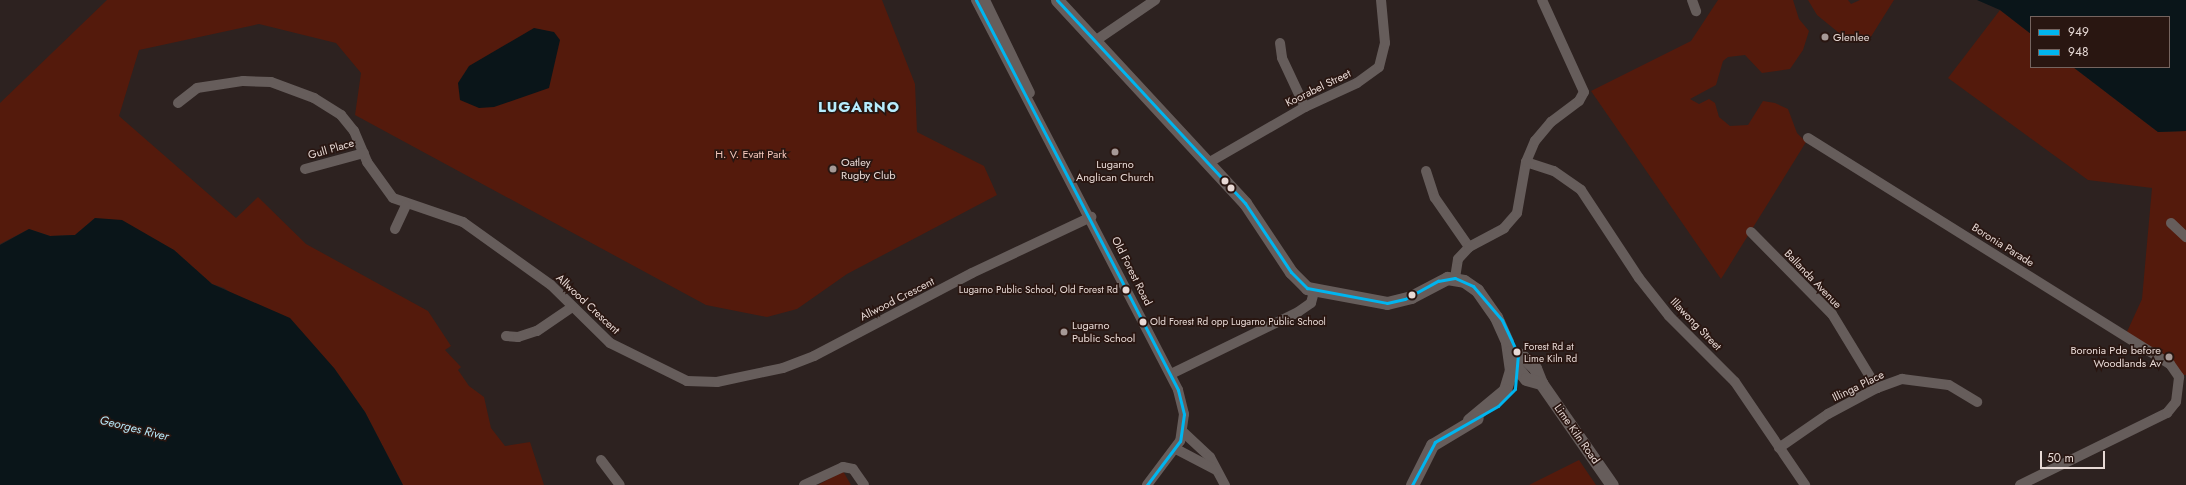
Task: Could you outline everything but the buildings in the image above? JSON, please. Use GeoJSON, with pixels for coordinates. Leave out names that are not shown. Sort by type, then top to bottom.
{"type":"FeatureCollection","features":[{"type":"Feature","properties":{"kind":"street","name":"Old Forest Road"},"geometry":{"type":"LineString","coordinates":[[976,0],[1046,130],[1171,374],[1183,405],[1182,431],[1176,449]]}},
{"type":"Feature","properties":{"kind":"street","name":"Old Forest Road"},"geometry":{"type":"LineString","coordinates":[[985,0],[1046,130]]}},
{"type":"Feature","properties":{"kind":"street"},"geometry":{"type":"LineString","coordinates":[[1057,0],[1249,209],[1296,277],[1314,292],[1393,302],[1411,297],[1443,280],[1455,278],[1473,286],[1496,317],[1507,327],[1514,359],[1511,395],[1484,415],[1469,420],[1432,445],[1412,485]]}},
{"type":"Feature","properties":{"kind":"street"},"geometry":{"type":"LineString","coordinates":[[1095,40],[1155,0]]}},
{"type":"Feature","properties":{"kind":"street","name":"Koorabel Street"},"geometry":{"type":"LineString","coordinates":[[1208,163],[1305,107],[1357,83],[1379,67],[1385,43],[1381,0]]}},
{"type":"Feature","properties":{"kind":"street"},"geometry":{"type":"LineString","coordinates":[[1455,278],[1458,259],[1469,247],[1504,228],[1517,213],[1526,162],[1541,133],[1580,101],[1585,87],[1542,0]]}},
{"type":"Feature","properties":{"kind":"street"},"geometry":{"type":"LineString","coordinates":[[1692,0],[1696,11]]}},
{"type":"Feature","properties":{"kind":"street"},"geometry":{"type":"LineString","coordinates":[[1280,43],[1282,58],[1305,107]]}},
{"type":"Feature","properties":{"kind":"street","name":"Allwood Crescent"},"geometry":{"type":"LineString","coordinates":[[178,103],[197,88],[217,83],[271,82],[314,98],[341,115],[354,131],[379,182],[406,205],[463,222],[546,281],[610,343],[677,378],[717,382],[783,368],[814,356],[972,273],[1091,217]]}},
{"type":"Feature","properties":{"kind":"street","name":"Boronia Parade"},"geometry":{"type":"LineString","coordinates":[[1808,138],[2170,364],[2183,377]]}},
{"type":"Feature","properties":{"kind":"street","name":"Gull Place"},"geometry":{"type":"LineString","coordinates":[[305,169],[364,153]]}},
{"type":"Feature","properties":{"kind":"street","name":"Illawong Street"},"geometry":{"type":"LineString","coordinates":[[1526,162],[1554,171],[1581,190],[1639,278],[1669,316],[1735,382],[1805,485]]}},
{"type":"Feature","properties":{"kind":"street"},"geometry":{"type":"LineString","coordinates":[[1426,171],[1435,198],[1469,247]]}},
{"type":"Feature","properties":{"kind":"street"},"geometry":{"type":"LineString","coordinates":[[395,229],[406,205]]}},
{"type":"Feature","properties":{"kind":"street"},"geometry":{"type":"LineString","coordinates":[[2170,223],[2186,237]]}},
{"type":"Feature","properties":{"kind":"street","name":"Ballanda Avenue"},"geometry":{"type":"LineString","coordinates":[[1751,232],[1832,314],[1877,388]]}},
{"type":"Feature","properties":{"kind":"street"},"geometry":{"type":"LineString","coordinates":[[1171,374],[1302,310],[1311,302],[1314,292]]}},
{"type":"Feature","properties":{"kind":"street"},"geometry":{"type":"LineString","coordinates":[[506,336],[518,337],[537,331],[572,307]]}},
{"type":"Feature","properties":{"kind":"street","name":"Lime Kiln Road"},"geometry":{"type":"LineString","coordinates":[[1514,359],[1535,368],[1541,382],[1612,485]]}},
{"type":"Feature","properties":{"kind":"street"},"geometry":{"type":"LineString","coordinates":[[2020,485],[2167,413],[2176,402],[2183,377]]}},
{"type":"Feature","properties":{"kind":"street","name":"Illinga Place"},"geometry":{"type":"LineString","coordinates":[[1779,448],[1828,414],[1877,388],[1902,379],[1918,379],[1949,385],[1977,402]]}},
{"type":"Feature","properties":{"kind":"street"},"geometry":{"type":"LineString","coordinates":[[1182,431],[1210,456],[1225,485]]}},
{"type":"Feature","properties":{"kind":"street"},"geometry":{"type":"LineString","coordinates":[[1147,485],[1176,449],[1216,470]]}},
{"type":"Feature","properties":{"kind":"street"},"geometry":{"type":"LineString","coordinates":[[601,460],[620,485]]}},
{"type":"Feature","properties":{"kind":"street"},"geometry":{"type":"LineString","coordinates":[[804,485],[836,468],[850,464],[864,485]]}},
{"type":"Feature","properties":{"kind":"green space","name":"H. V. Evatt Park"},"geometry":{"type":"Polygon","coordinates":[[[107,0],[882,0],[915,84],[917,132],[984,166],[997,195],[847,274],[797,309],[767,317],[706,305],[355,115],[361,73],[336,43],[259,24],[139,50],[119,116],[236,218],[258,197],[306,244],[428,311],[451,346],[445,350],[461,367],[458,370],[469,386],[484,397],[491,428],[505,446],[530,442],[544,485],[403,485],[365,412],[334,368],[224,288],[212,284],[174,250],[95,218],[75,235],[50,236],[29,229],[0,244],[0,103],[107,0]]]}},
{"type":"Feature","properties":{"kind":"green space"},"geometry":{"type":"Polygon","coordinates":[[[1718,0],[1793,0],[1799,19],[1809,31],[1803,50],[1790,69],[1762,73],[1745,55],[1728,57],[1723,61],[1716,85],[1690,99],[1699,104],[1709,99],[1715,103],[1719,117],[1730,126],[1748,125],[1763,101],[1775,103],[1788,109],[1797,133],[1806,142],[1721,279],[1591,91],[1691,41],[1718,0]]]}},
{"type":"Feature","properties":{"kind":"green space"},"geometry":{"type":"Polygon","coordinates":[[[1808,0],[1848,0],[1851,4],[1860,0],[1894,0],[1867,43],[1844,37],[1817,15],[1808,0]]]}},
{"type":"Feature","properties":{"kind":"green space"},"geometry":{"type":"Polygon","coordinates":[[[2000,10],[2030,33],[2030,68],[2074,68],[2158,132],[2186,131],[2186,375],[2180,375],[2126,334],[2142,299],[2152,188],[2088,180],[1948,78],[2000,10]]]}},
{"type":"Feature","properties":{"kind":"green space"},"geometry":{"type":"Polygon","coordinates":[[[1579,460],[1596,485],[1529,485],[1579,460]]]}},
{"type":"Feature","properties":{"kind":"green space"},"geometry":{"type":"Polygon","coordinates":[[[843,471],[851,485],[818,485],[843,471]]]}},
{"type":"Feature","properties":{"kind":"water"},"geometry":{"type":"Polygon","coordinates":[[[1977,0],[2186,0],[2186,131],[2158,132],[2074,68],[2170,68],[2170,16],[2030,16],[2030,33],[2000,10],[1977,0]]]}},
{"type":"Feature","properties":{"kind":"water"},"geometry":{"type":"Polygon","coordinates":[[[534,28],[554,32],[560,40],[549,88],[494,107],[479,108],[460,100],[458,83],[469,66],[534,28]]]}},
{"type":"Feature","properties":{"kind":"water","name":"Georges River"},"geometry":{"type":"Polygon","coordinates":[[[95,218],[122,220],[174,250],[212,284],[290,318],[334,368],[365,412],[403,485],[0,485],[0,245],[29,229],[50,236],[75,235],[95,218]]]}},
{"type":"Feature","properties":{"kind":"transit line","name":"948"},"geometry":{"type":"LineString","coordinates":[[976,0],[1178,390],[1184,414],[1180,441],[1147,485]]}},
{"type":"Feature","properties":{"kind":"transit line","name":"949"},"geometry":{"type":"LineString","coordinates":[[1057,0],[1245,203],[1291,272],[1307,288],[1387,303],[1405,299],[1438,281],[1455,278],[1473,286],[1502,320],[1518,354],[1515,389],[1498,406],[1435,442],[1412,485]]}},
{"type":"Feature","properties":{"kind":"place","name":"Glenlee"},"geometry":{"type":"Point","coordinates":[1825,37]}},
{"type":"Feature","properties":{"kind":"place","name":"Lugarno Anglican Church"},"geometry":{"type":"Point","coordinates":[1115,152]}},
{"type":"Feature","properties":{"kind":"place","name":"Oatley Rugby Club"},"geometry":{"type":"Point","coordinates":[833,169]}},
{"type":"Feature","properties":{"kind":"place","name":"Lugarno Public School, Old Forest Rd"},"geometry":{"type":"Point","coordinates":[1126,290]}},
{"type":"Feature","properties":{"kind":"place","name":"Old Forest Rd opp Lugarno Public School"},"geometry":{"type":"Point","coordinates":[1143,322]}},
{"type":"Feature","properties":{"kind":"place","name":"Lugarno Public School"},"geometry":{"type":"Point","coordinates":[1064,332]}},
{"type":"Feature","properties":{"kind":"place","name":"Forest Rd at Lime Kiln Rd"},"geometry":{"type":"Point","coordinates":[1517,352]}},
{"type":"Feature","properties":{"kind":"place","name":"Boronia Pde before Woodlands Av"},"geometry":{"type":"Point","coordinates":[2169,357]}},
{"type":"Feature","properties":{"kind":"district","name":"LUGARNO"},"geometry":{"type":"Point","coordinates":[859,108]}}]}
